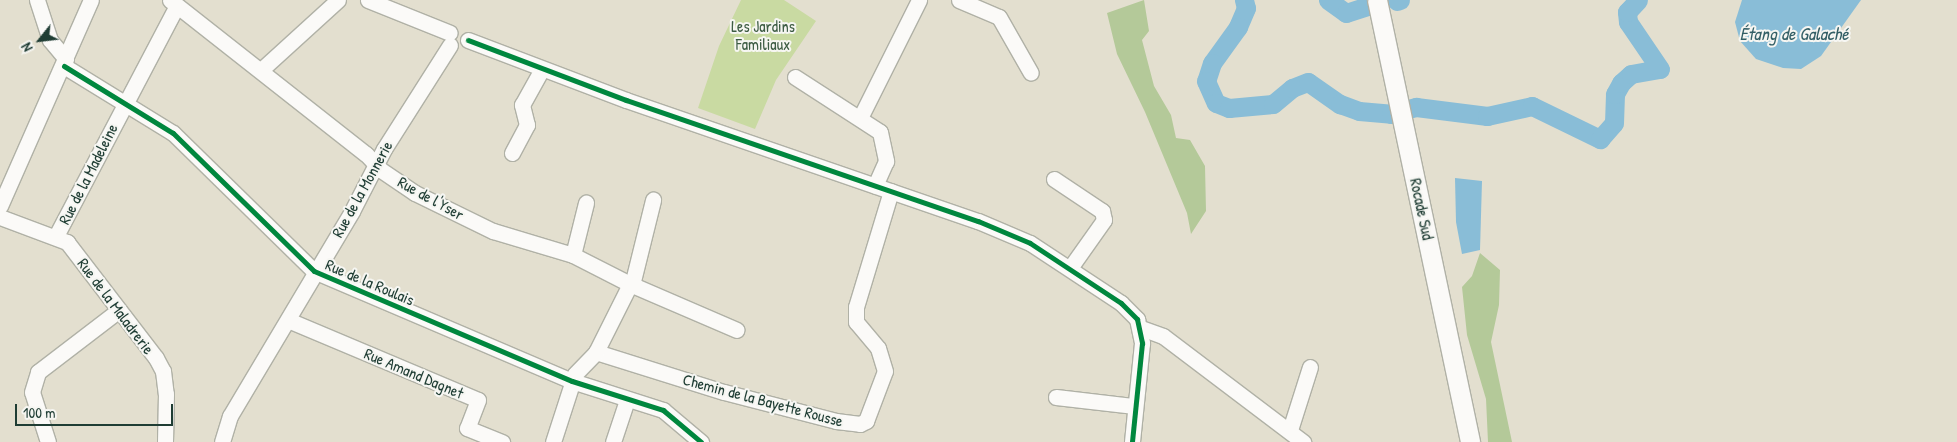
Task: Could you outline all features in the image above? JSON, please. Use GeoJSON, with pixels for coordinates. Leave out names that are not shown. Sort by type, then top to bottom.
{"type":"FeatureCollection","features":[{"type":"Feature","properties":{"kind":"main road","name":"Rocade Sud"},"geometry":{"type":"LineString","coordinates":[[1377,0],[1472,442]]}},
{"type":"Feature","properties":{"kind":"street","name":"Rue de la Roulais"},"geometry":{"type":"LineString","coordinates":[[37,0],[50,40],[65,62],[124,104],[173,134],[314,271],[572,381],[663,410],[701,442]]}},
{"type":"Feature","properties":{"kind":"street"},"geometry":{"type":"LineString","coordinates":[[0,207],[91,0]]}},
{"type":"Feature","properties":{"kind":"street"},"geometry":{"type":"LineString","coordinates":[[261,70],[338,0]]}},
{"type":"Feature","properties":{"kind":"street"},"geometry":{"type":"LineString","coordinates":[[368,0],[450,39],[462,47],[468,40],[542,69],[978,221],[1030,243],[1070,268],[1130,311],[1141,328],[1163,336],[1290,430],[1303,442]]}},
{"type":"Feature","properties":{"kind":"street"},"geometry":{"type":"LineString","coordinates":[[860,118],[919,0]]}},
{"type":"Feature","properties":{"kind":"street"},"geometry":{"type":"LineString","coordinates":[[958,0],[999,17],[1031,73]]}},
{"type":"Feature","properties":{"kind":"street","name":"Rue de l'Yser"},"geometry":{"type":"LineString","coordinates":[[174,3],[261,70],[376,165],[415,193],[493,231],[573,255],[631,284],[737,330]]}},
{"type":"Feature","properties":{"kind":"street","name":"Rue de la Madeleine"},"geometry":{"type":"LineString","coordinates":[[56,236],[174,3]]}},
{"type":"Feature","properties":{"kind":"street","name":"Rue de la Monnerie"},"geometry":{"type":"LineString","coordinates":[[222,442],[230,416],[288,320],[314,271],[450,39]]}},
{"type":"Feature","properties":{"kind":"street"},"geometry":{"type":"LineString","coordinates":[[512,153],[527,125],[522,105],[542,69]]}},
{"type":"Feature","properties":{"kind":"street"},"geometry":{"type":"LineString","coordinates":[[795,77],[880,132],[886,160],[875,186]]}},
{"type":"Feature","properties":{"kind":"street"},"geometry":{"type":"LineString","coordinates":[[1054,179],[1102,212],[1104,220],[1070,268]]}},
{"type":"Feature","properties":{"kind":"street","name":"Chemin de la Bayette Rousse"},"geometry":{"type":"LineString","coordinates":[[596,352],[724,392],[836,421],[860,424],[866,421],[885,371],[878,348],[856,322],[856,307],[891,191]]}},
{"type":"Feature","properties":{"kind":"street"},"geometry":{"type":"LineString","coordinates":[[553,442],[572,381],[596,352],[631,284],[653,200]]}},
{"type":"Feature","properties":{"kind":"street"},"geometry":{"type":"LineString","coordinates":[[573,255],[586,203]]}},
{"type":"Feature","properties":{"kind":"street","name":"Rue de la Maladrerie"},"geometry":{"type":"LineString","coordinates":[[0,207],[68,242],[163,370],[166,394],[165,442]]}},
{"type":"Feature","properties":{"kind":"street"},"geometry":{"type":"LineString","coordinates":[[48,442],[32,392],[38,372],[119,310]]}},
{"type":"Feature","properties":{"kind":"street","name":"Rue Amand Dagnet"},"geometry":{"type":"LineString","coordinates":[[288,320],[478,400],[467,428],[502,442]]}},
{"type":"Feature","properties":{"kind":"street"},"geometry":{"type":"LineString","coordinates":[[1132,442],[1141,328]]}},
{"type":"Feature","properties":{"kind":"street"},"geometry":{"type":"LineString","coordinates":[[1290,430],[1310,367]]}},
{"type":"Feature","properties":{"kind":"street"},"geometry":{"type":"LineString","coordinates":[[1056,398],[1134,406]]}},
{"type":"Feature","properties":{"kind":"street"},"geometry":{"type":"LineString","coordinates":[[613,442],[627,400]]}},
{"type":"Feature","properties":{"kind":"green space","name":"Les Jardins Familiaux"},"geometry":{"type":"Polygon","coordinates":[[[741,0],[784,0],[816,21],[776,80],[755,129],[698,108],[719,46],[741,0]]]}},
{"type":"Feature","properties":{"kind":"green space"},"geometry":{"type":"Polygon","coordinates":[[[1144,0],[1149,31],[1142,40],[1154,86],[1171,115],[1176,138],[1190,140],[1205,166],[1206,211],[1191,234],[1187,213],[1145,112],[1117,54],[1107,13],[1144,0]]]}},
{"type":"Feature","properties":{"kind":"green space"},"geometry":{"type":"Polygon","coordinates":[[[1480,253],[1500,270],[1499,305],[1491,342],[1512,442],[1488,442],[1486,399],[1467,335],[1462,287],[1472,276],[1480,253]]]}},
{"type":"Feature","properties":{"kind":"water","name":"Étang de Galaché"},"geometry":{"type":"Polygon","coordinates":[[[1742,0],[1861,0],[1821,56],[1801,69],[1783,68],[1756,59],[1740,41],[1735,22],[1742,0]]]}},
{"type":"Feature","properties":{"kind":"water"},"geometry":{"type":"Polygon","coordinates":[[[1455,178],[1482,181],[1480,250],[1462,254],[1456,222],[1455,178]]]}},
{"type":"Feature","properties":{"kind":"waterway"},"geometry":{"type":"LineString","coordinates":[[1244,0],[1246,8],[1238,27],[1212,63],[1206,81],[1216,103],[1229,108],[1273,104],[1292,88],[1308,82],[1340,104],[1359,111],[1391,114],[1416,107],[1487,116],[1532,106],[1600,139],[1614,123],[1615,94],[1621,83],[1631,74],[1660,69],[1628,22],[1627,12],[1638,0]]}},
{"type":"Feature","properties":{"kind":"waterway"},"geometry":{"type":"LineString","coordinates":[[1328,0],[1346,13],[1367,6]]}},
{"type":"Feature","properties":{"kind":"cycle path"},"geometry":{"type":"LineString","coordinates":[[468,40],[626,100],[978,221],[1030,243],[1121,303],[1137,319],[1142,343],[1132,442]]}},
{"type":"Feature","properties":{"kind":"cycle path"},"geometry":{"type":"LineString","coordinates":[[64,66],[173,133],[314,271],[572,381],[663,410],[701,442]]}}]}
